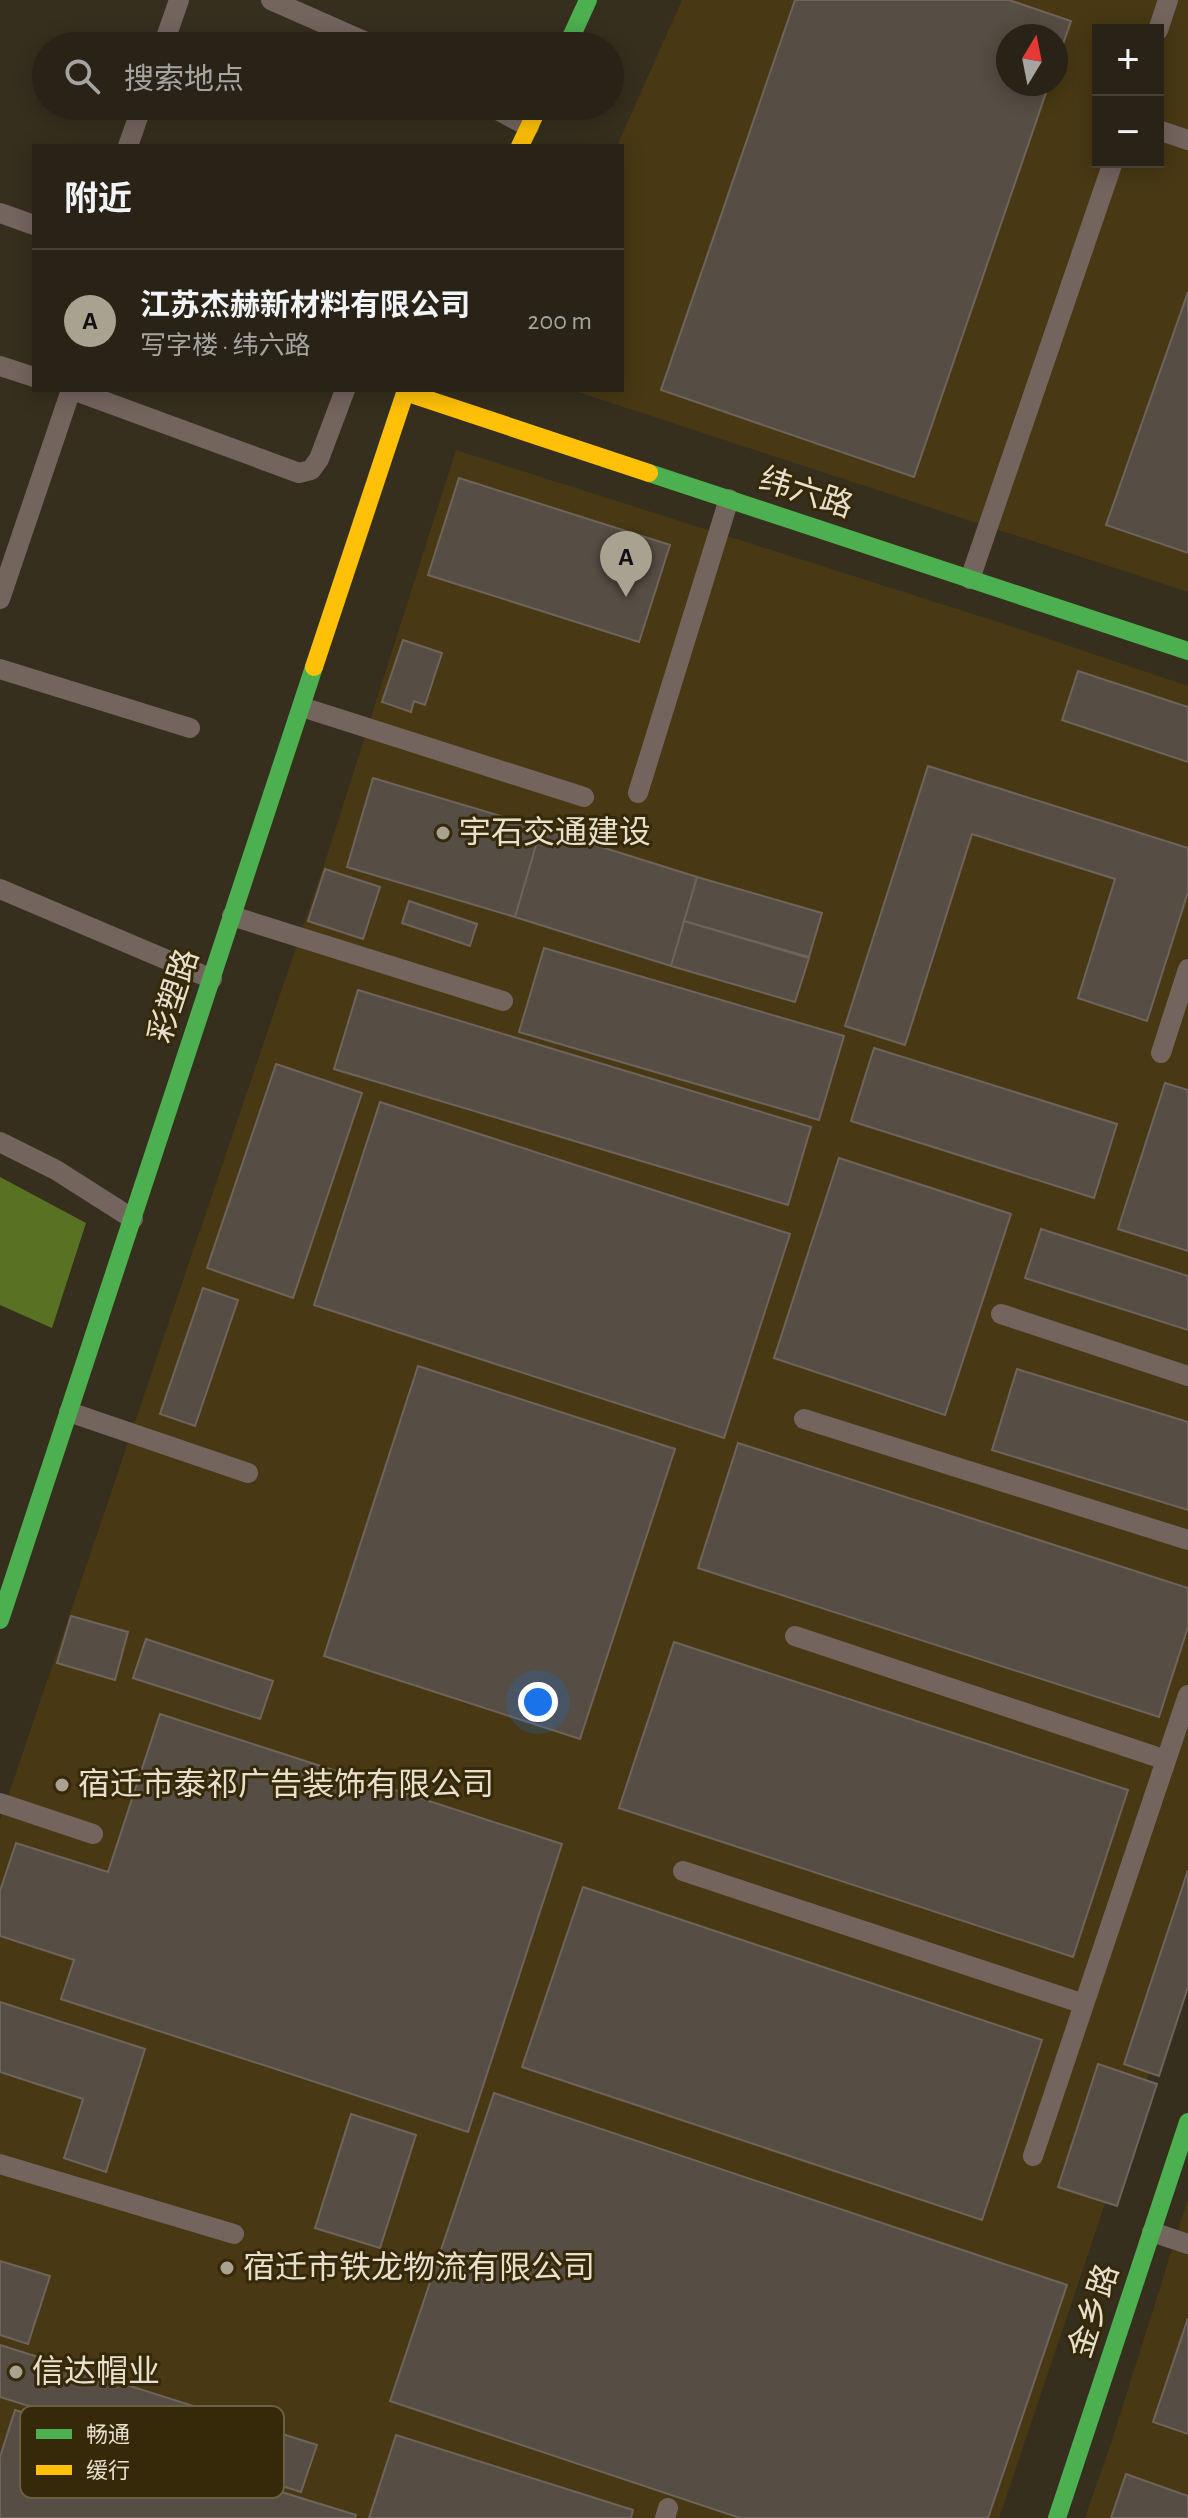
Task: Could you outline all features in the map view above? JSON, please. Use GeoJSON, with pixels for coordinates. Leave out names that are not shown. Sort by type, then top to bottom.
{"type":"FeatureCollection","features":[{"type":"Feature","properties":{"kind":"street"},"geometry":{"type":"LineString","coordinates":[[573,32],[588,0]]}},
{"type":"Feature","properties":{"kind":"street","name":"彩塑路"},"geometry":{"type":"LineString","coordinates":[[0,1620],[406,392]]}},
{"type":"Feature","properties":{"kind":"street","name":"纬六路"},"geometry":{"type":"LineString","coordinates":[[409,392],[1188,651]]}},
{"type":"Feature","properties":{"kind":"street","name":"金乡路"},"geometry":{"type":"LineString","coordinates":[[1057,2518],[1188,2122]]}},
{"type":"Feature","properties":{"kind":"lane"},"geometry":{"type":"LineString","coordinates":[[168,32],[179,0]]}},
{"type":"Feature","properties":{"kind":"lane"},"geometry":{"type":"LineString","coordinates":[[271,0],[343,32]]}},
{"type":"Feature","properties":{"kind":"lane"},"geometry":{"type":"LineString","coordinates":[[1159,24],[1163,1]]}},
{"type":"Feature","properties":{"kind":"lane"},"geometry":{"type":"LineString","coordinates":[[129,144],[137,120]]}},
{"type":"Feature","properties":{"kind":"lane"},"geometry":{"type":"LineString","coordinates":[[506,120],[525,137]]}},
{"type":"Feature","properties":{"kind":"lane"},"geometry":{"type":"LineString","coordinates":[[1164,132],[1188,140]]}},
{"type":"Feature","properties":{"kind":"lane"},"geometry":{"type":"LineString","coordinates":[[970,579],[1111,168]]}},
{"type":"Feature","properties":{"kind":"lane"},"geometry":{"type":"LineString","coordinates":[[0,213],[32,224]]}},
{"type":"Feature","properties":{"kind":"lane"},"geometry":{"type":"LineString","coordinates":[[0,366],[32,376]]}},
{"type":"Feature","properties":{"kind":"lane"},"geometry":{"type":"LineString","coordinates":[[0,599],[71,392]]}},
{"type":"Feature","properties":{"kind":"lane"},"geometry":{"type":"LineString","coordinates":[[77,392],[299,473],[311,470],[319,459],[344,392]]}},
{"type":"Feature","properties":{"kind":"lane"},"geometry":{"type":"LineString","coordinates":[[638,793],[729,499]]}},
{"type":"Feature","properties":{"kind":"lane"},"geometry":{"type":"LineString","coordinates":[[0,669],[190,728]]}},
{"type":"Feature","properties":{"kind":"lane"},"geometry":{"type":"LineString","coordinates":[[302,707],[584,797]]}},
{"type":"Feature","properties":{"kind":"lane"},"geometry":{"type":"LineString","coordinates":[[0,889],[212,979]]}},
{"type":"Feature","properties":{"kind":"lane"},"geometry":{"type":"LineString","coordinates":[[232,916],[503,1001]]}},
{"type":"Feature","properties":{"kind":"lane"},"geometry":{"type":"LineString","coordinates":[[1161,1053],[1188,969]]}},
{"type":"Feature","properties":{"kind":"lane"},"geometry":{"type":"LineString","coordinates":[[0,1142],[56,1170],[133,1219]]}},
{"type":"Feature","properties":{"kind":"lane"},"geometry":{"type":"LineString","coordinates":[[1001,1314],[1188,1376]]}},
{"type":"Feature","properties":{"kind":"lane"},"geometry":{"type":"LineString","coordinates":[[69,1412],[248,1473]]}},
{"type":"Feature","properties":{"kind":"lane"},"geometry":{"type":"LineString","coordinates":[[804,1419],[1188,1540]]}},
{"type":"Feature","properties":{"kind":"lane"},"geometry":{"type":"LineString","coordinates":[[795,1636],[1166,1760]]}},
{"type":"Feature","properties":{"kind":"lane"},"geometry":{"type":"LineString","coordinates":[[1033,2156],[1188,1695]]}},
{"type":"Feature","properties":{"kind":"lane"},"geometry":{"type":"LineString","coordinates":[[0,1803],[93,1834]]}},
{"type":"Feature","properties":{"kind":"lane"},"geometry":{"type":"LineString","coordinates":[[683,1871],[1084,2004]]}},
{"type":"Feature","properties":{"kind":"lane"},"geometry":{"type":"LineString","coordinates":[[0,2164],[234,2234]]}},
{"type":"Feature","properties":{"kind":"lane"},"geometry":{"type":"LineString","coordinates":[[1152,2232],[1188,2244]]}},
{"type":"Feature","properties":{"kind":"shaded area"},"geometry":{"type":"Polygon","coordinates":[[[682,0],[1188,0],[1188,592],[578,392],[624,392],[624,144],[618,144],[682,0]]]}},
{"type":"Feature","properties":{"kind":"shaded area"},"geometry":{"type":"Polygon","coordinates":[[[456,450],[998,622],[1188,686],[1188,1958],[999,2518],[0,2518],[0,1820],[325,862],[456,450]]]}},
{"type":"Feature","properties":{"kind":"shaded area"},"geometry":{"type":"Polygon","coordinates":[[[1188,2199],[1188,2518],[1085,2518],[1112,2440],[1188,2199]]]}},
{"type":"Feature","properties":{"kind":"green space"},"geometry":{"type":"Polygon","coordinates":[[[0,1177],[86,1223],[52,1328],[0,1305],[0,1177]]]}},
{"type":"Feature","properties":{"kind":"building"},"geometry":{"type":"Polygon","coordinates":[[[795,0],[1009,0],[1071,21],[1068,30],[1068,24],[996,24],[996,96],[1045,96],[914,477],[661,390],[795,0]]]}},
{"type":"Feature","properties":{"kind":"building"},"geometry":{"type":"Polygon","coordinates":[[[1188,292],[1188,553],[1106,525],[1188,292]]]}},
{"type":"Feature","properties":{"kind":"building"},"geometry":{"type":"Polygon","coordinates":[[[459,478],[670,545],[639,642],[428,575],[459,478]]]}},
{"type":"Feature","properties":{"kind":"building"},"geometry":{"type":"Polygon","coordinates":[[[403,640],[442,653],[425,705],[414,701],[411,712],[382,702],[403,640]]]}},
{"type":"Feature","properties":{"kind":"building"},"geometry":{"type":"Polygon","coordinates":[[[1078,671],[1188,707],[1188,762],[1062,720],[1078,671]]]}},
{"type":"Feature","properties":{"kind":"building"},"geometry":{"type":"Polygon","coordinates":[[[928,766],[1188,848],[1188,892],[1147,1021],[1078,998],[1115,879],[972,834],[905,1045],[845,1026],[928,766]]]}},
{"type":"Feature","properties":{"kind":"building"},"geometry":{"type":"Polygon","coordinates":[[[373,778],[541,828],[515,917],[347,867],[373,778]]]}},
{"type":"Feature","properties":{"kind":"building"},"geometry":{"type":"Polygon","coordinates":[[[541,828],[697,877],[671,966],[515,917],[541,828]]]}},
{"type":"Feature","properties":{"kind":"building"},"geometry":{"type":"Polygon","coordinates":[[[325,869],[380,887],[363,939],[308,921],[325,869]]]}},
{"type":"Feature","properties":{"kind":"building"},"geometry":{"type":"Polygon","coordinates":[[[697,877],[822,913],[809,957],[684,921],[697,877]]]}},
{"type":"Feature","properties":{"kind":"building"},"geometry":{"type":"Polygon","coordinates":[[[409,901],[477,924],[470,946],[402,923],[409,901]]]}},
{"type":"Feature","properties":{"kind":"building"},"geometry":{"type":"Polygon","coordinates":[[[684,921],[809,958],[795,1002],[671,966],[684,921]]]}},
{"type":"Feature","properties":{"kind":"building"},"geometry":{"type":"Polygon","coordinates":[[[544,948],[844,1036],[819,1120],[519,1032],[544,948]]]}},
{"type":"Feature","properties":{"kind":"building"},"geometry":{"type":"Polygon","coordinates":[[[358,990],[811,1127],[788,1205],[334,1069],[358,990]]]}},
{"type":"Feature","properties":{"kind":"building"},"geometry":{"type":"Polygon","coordinates":[[[874,1048],[1117,1124],[1094,1198],[851,1121],[874,1048]]]}},
{"type":"Feature","properties":{"kind":"building"},"geometry":{"type":"Polygon","coordinates":[[[276,1064],[362,1093],[293,1298],[207,1268],[276,1064]]]}},
{"type":"Feature","properties":{"kind":"building"},"geometry":{"type":"Polygon","coordinates":[[[1165,1083],[1188,1090],[1188,1251],[1118,1229],[1165,1083]]]}},
{"type":"Feature","properties":{"kind":"building"},"geometry":{"type":"Polygon","coordinates":[[[380,1102],[790,1234],[724,1438],[314,1305],[380,1102]]]}},
{"type":"Feature","properties":{"kind":"building"},"geometry":{"type":"Polygon","coordinates":[[[839,1158],[1011,1214],[945,1415],[774,1358],[839,1158]]]}},
{"type":"Feature","properties":{"kind":"building"},"geometry":{"type":"Polygon","coordinates":[[[1041,1229],[1188,1276],[1188,1330],[1025,1278],[1041,1229]]]}},
{"type":"Feature","properties":{"kind":"building"},"geometry":{"type":"Polygon","coordinates":[[[203,1288],[238,1300],[195,1426],[160,1414],[203,1288]]]}},
{"type":"Feature","properties":{"kind":"building"},"geometry":{"type":"Polygon","coordinates":[[[418,1366],[675,1449],[580,1739],[324,1656],[418,1366]]]}},
{"type":"Feature","properties":{"kind":"building"},"geometry":{"type":"Polygon","coordinates":[[[1017,1369],[1188,1422],[1188,1510],[992,1450],[1017,1369]]]}},
{"type":"Feature","properties":{"kind":"building"},"geometry":{"type":"Polygon","coordinates":[[[738,1443],[1188,1588],[1188,1627],[1159,1717],[698,1568],[738,1443]]]}},
{"type":"Feature","properties":{"kind":"building"},"geometry":{"type":"Polygon","coordinates":[[[71,1616],[128,1632],[115,1680],[57,1663],[71,1616]]]}},
{"type":"Feature","properties":{"kind":"building"},"geometry":{"type":"Polygon","coordinates":[[[146,1639],[273,1681],[260,1719],[133,1678],[146,1639]]]}},
{"type":"Feature","properties":{"kind":"building"},"geometry":{"type":"Polygon","coordinates":[[[674,1642],[1128,1790],[1073,1957],[619,1808],[674,1642]]]}},
{"type":"Feature","properties":{"kind":"building"},"geometry":{"type":"Polygon","coordinates":[[[160,1714],[562,1844],[468,2132],[61,1999],[74,1960],[0,1936],[0,1891],[16,1843],[108,1872],[160,1714]]]}},
{"type":"Feature","properties":{"kind":"building"},"geometry":{"type":"Polygon","coordinates":[[[1188,1870],[1188,1987],[1159,2076],[1124,2064],[1188,1870]]]}},
{"type":"Feature","properties":{"kind":"building"},"geometry":{"type":"Polygon","coordinates":[[[583,1887],[1042,2040],[982,2220],[522,2067],[583,1887]]]}},
{"type":"Feature","properties":{"kind":"building"},"geometry":{"type":"Polygon","coordinates":[[[0,2002],[145,2049],[106,2172],[64,2158],[83,2099],[0,2072],[0,2002]]]}},
{"type":"Feature","properties":{"kind":"building"},"geometry":{"type":"Polygon","coordinates":[[[1098,2064],[1157,2084],[1117,2206],[1058,2187],[1098,2064]]]}},
{"type":"Feature","properties":{"kind":"building"},"geometry":{"type":"Polygon","coordinates":[[[494,2093],[1067,2285],[988,2518],[740,2518],[390,2401],[494,2093]]]}},
{"type":"Feature","properties":{"kind":"building"},"geometry":{"type":"Polygon","coordinates":[[[351,2114],[416,2135],[380,2248],[315,2228],[351,2114]]]}},
{"type":"Feature","properties":{"kind":"building"},"geometry":{"type":"Polygon","coordinates":[[[0,2261],[50,2276],[28,2344],[0,2335],[0,2261]]]}},
{"type":"Feature","properties":{"kind":"building"},"geometry":{"type":"Polygon","coordinates":[[[1188,2318],[1188,2434],[1153,2422],[1188,2318]]]}},
{"type":"Feature","properties":{"kind":"building"},"geometry":{"type":"Polygon","coordinates":[[[0,2345],[193,2406],[29,2406],[0,2397],[0,2345]]]}},
{"type":"Feature","properties":{"kind":"building"},"geometry":{"type":"Polygon","coordinates":[[[15,2410],[20,2412],[20,2498],[284,2498],[284,2493],[356,2515],[355,2518],[0,2518],[0,2457],[15,2410]]]}},
{"type":"Feature","properties":{"kind":"building"},"geometry":{"type":"Polygon","coordinates":[[[284,2435],[317,2445],[301,2492],[284,2487],[284,2435]]]}},
{"type":"Feature","properties":{"kind":"building"},"geometry":{"type":"Polygon","coordinates":[[[396,2435],[633,2510],[631,2518],[369,2518],[396,2435]]]}},
{"type":"Feature","properties":{"kind":"building"},"geometry":{"type":"Polygon","coordinates":[[[1126,2474],[1188,2496],[1188,2518],[1111,2518],[1126,2474]]]}},
{"type":"Feature","properties":{"kind":"traffic: fast"},"geometry":{"type":"LineString","coordinates":[[573,32],[588,0]]}},
{"type":"Feature","properties":{"kind":"traffic: fast"},"geometry":{"type":"LineString","coordinates":[[649,473],[1188,651]]}},
{"type":"Feature","properties":{"kind":"traffic: fast"},"geometry":{"type":"LineString","coordinates":[[0,1620],[314,667]]}},
{"type":"Feature","properties":{"kind":"traffic: fast"},"geometry":{"type":"LineString","coordinates":[[1057,2518],[1188,2122]]}},
{"type":"Feature","properties":{"kind":"traffic: slow"},"geometry":{"type":"LineString","coordinates":[[521,144],[532,120]]}},
{"type":"Feature","properties":{"kind":"traffic: slow"},"geometry":{"type":"LineString","coordinates":[[405,392],[649,473]]}},
{"type":"Feature","properties":{"kind":"traffic: slow"},"geometry":{"type":"LineString","coordinates":[[314,667],[405,392]]}},
{"type":"Feature","properties":{"kind":"place","name":"江苏杰赫新材料有限公司"},"geometry":{"type":"Point","coordinates":[626,597]}},
{"type":"Feature","properties":{"kind":"place","name":"宇石交通建设"},"geometry":{"type":"Point","coordinates":[443,833]}},
{"type":"Feature","properties":{"kind":"place","name":"宿迁市泰祁广告装饰有限公司"},"geometry":{"type":"Point","coordinates":[62,1785]}},
{"type":"Feature","properties":{"kind":"place","name":"宿迁市铁龙物流有限公司"},"geometry":{"type":"Point","coordinates":[227,2268]}},
{"type":"Feature","properties":{"kind":"place","name":"信达帽业"},"geometry":{"type":"Point","coordinates":[16,2372]}}]}
